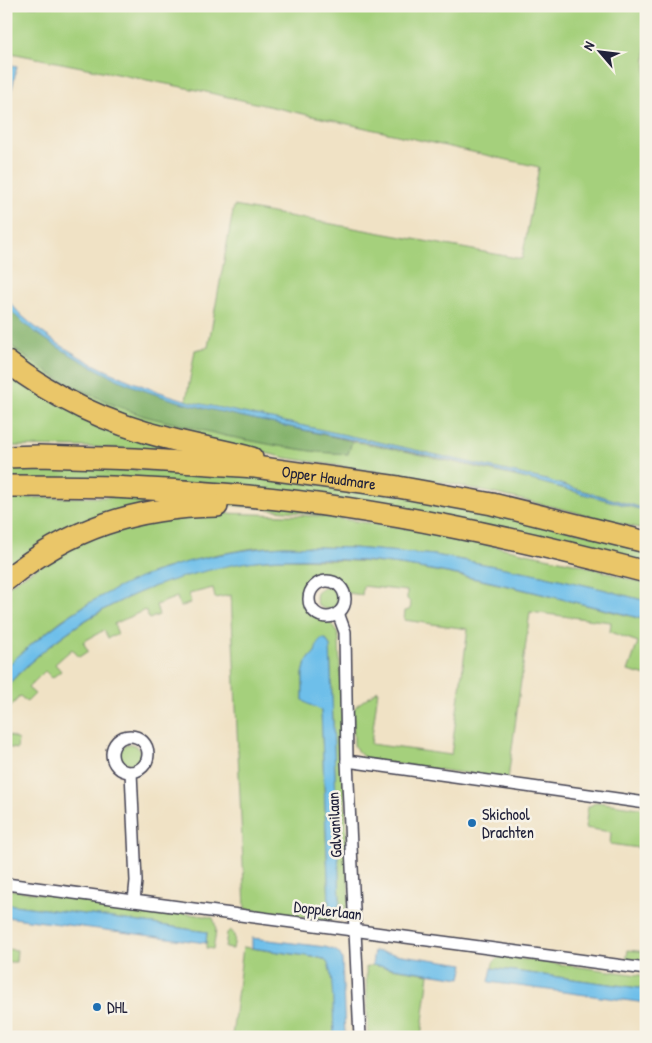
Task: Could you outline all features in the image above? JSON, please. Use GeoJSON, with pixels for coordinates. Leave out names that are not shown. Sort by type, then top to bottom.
{"type":"FeatureCollection","features":[{"type":"Feature","properties":{"kind":"highway"},"geometry":{"type":"LineString","coordinates":[[6,360],[74,404],[132,428],[227,451],[305,474]]}},
{"type":"Feature","properties":{"kind":"highway","name":"Opper Haudmare"},"geometry":{"type":"LineString","coordinates":[[6,456],[135,459],[255,467],[398,486],[492,504],[646,542]]}},
{"type":"Feature","properties":{"kind":"highway","name":"Opper Haudmare"},"geometry":{"type":"LineString","coordinates":[[6,486],[178,490],[315,504],[471,530],[580,554],[646,572]]}},
{"type":"Feature","properties":{"kind":"highway"},"geometry":{"type":"LineString","coordinates":[[6,580],[22,567],[59,544],[122,518],[190,506],[315,504]]}},
{"type":"Feature","properties":{"kind":"street","name":"Galvanilaan"},"geometry":{"type":"LineString","coordinates":[[338,613],[344,632],[347,761],[360,1037]]}},
{"type":"Feature","properties":{"kind":"street"},"geometry":{"type":"LineString","coordinates":[[347,761],[646,803]]}},
{"type":"Feature","properties":{"kind":"street"},"geometry":{"type":"LineString","coordinates":[[131,772],[136,880],[134,901]]}},
{"type":"Feature","properties":{"kind":"street","name":"Dopplerlaan"},"geometry":{"type":"LineString","coordinates":[[6,884],[646,969]]}},
{"type":"Feature","properties":{"kind":"green space"},"geometry":{"type":"Polygon","coordinates":[[[6,6],[646,6],[646,509],[542,479],[186,401],[195,350],[208,347],[234,206],[522,259],[539,167],[197,90],[6,52],[6,6]]]}},
{"type":"Feature","properties":{"kind":"green space"},"geometry":{"type":"Polygon","coordinates":[[[6,61],[11,62],[12,65],[6,93],[6,61]]]}},
{"type":"Feature","properties":{"kind":"green space"},"geometry":{"type":"Polygon","coordinates":[[[6,304],[26,324],[57,346],[97,369],[165,397],[192,405],[352,441],[348,454],[318,452],[226,436],[144,416],[114,405],[62,381],[6,342],[6,304]]]}},
{"type":"Feature","properties":{"kind":"green space"},"geometry":{"type":"Polygon","coordinates":[[[6,342],[62,381],[226,436],[318,452],[348,454],[352,441],[404,451],[540,482],[646,511],[646,530],[443,482],[287,458],[169,431],[101,408],[37,373],[6,350],[6,342]]]}},
{"type":"Feature","properties":{"kind":"green space"},"geometry":{"type":"Polygon","coordinates":[[[6,365],[186,451],[6,446],[6,365]]]}},
{"type":"Feature","properties":{"kind":"green space"},"geometry":{"type":"Polygon","coordinates":[[[6,465],[255,474],[449,502],[646,548],[646,566],[537,538],[6,481],[6,465]]]}},
{"type":"Feature","properties":{"kind":"green space"},"geometry":{"type":"Polygon","coordinates":[[[113,497],[184,502],[6,568],[6,498],[113,497]]]}},
{"type":"Feature","properties":{"kind":"green space"},"geometry":{"type":"Polygon","coordinates":[[[221,513],[320,516],[419,530],[578,564],[646,584],[646,601],[537,574],[435,555],[353,548],[284,546],[254,548],[214,555],[163,569],[110,592],[62,620],[29,646],[6,668],[6,587],[79,541],[123,525],[221,513]]]}},
{"type":"Feature","properties":{"kind":"green space"},"geometry":{"type":"Polygon","coordinates":[[[284,559],[381,563],[413,567],[500,584],[646,620],[646,676],[628,671],[638,642],[610,632],[611,622],[530,612],[508,779],[367,760],[358,752],[354,745],[353,711],[357,705],[378,690],[371,744],[451,755],[468,629],[404,620],[405,611],[409,610],[411,606],[407,599],[407,591],[363,586],[362,595],[348,593],[342,584],[335,579],[322,578],[316,581],[308,590],[307,604],[313,614],[333,625],[339,639],[348,904],[343,913],[329,921],[245,909],[231,595],[215,598],[213,588],[189,594],[191,603],[180,607],[177,597],[156,605],[159,615],[149,619],[145,610],[114,624],[118,634],[108,638],[104,630],[83,642],[88,651],[79,657],[72,649],[55,664],[61,671],[52,678],[45,671],[28,688],[35,694],[27,702],[20,696],[6,712],[6,687],[54,642],[80,624],[137,593],[199,572],[231,564],[284,559]],[[326,639],[306,662],[303,674],[303,700],[321,710],[329,904],[338,908],[340,901],[330,646],[326,639]]]}},
{"type":"Feature","properties":{"kind":"green space"},"geometry":{"type":"Polygon","coordinates":[[[327,587],[335,590],[338,598],[335,606],[327,609],[319,606],[316,598],[319,590],[327,587]]]}},
{"type":"Feature","properties":{"kind":"green space"},"geometry":{"type":"Polygon","coordinates":[[[6,734],[18,740],[17,749],[6,747],[6,734]]]}},
{"type":"Feature","properties":{"kind":"green space"},"geometry":{"type":"Polygon","coordinates":[[[126,744],[134,744],[140,750],[140,758],[134,764],[126,764],[120,758],[120,750],[126,744]]]}},
{"type":"Feature","properties":{"kind":"green space"},"geometry":{"type":"Polygon","coordinates":[[[597,802],[646,809],[646,849],[610,844],[611,832],[585,828],[588,807],[597,802]]]}},
{"type":"Feature","properties":{"kind":"green space"},"geometry":{"type":"Polygon","coordinates":[[[6,889],[213,918],[216,929],[213,949],[206,948],[207,932],[6,904],[6,889]]]}},
{"type":"Feature","properties":{"kind":"green space"},"geometry":{"type":"Polygon","coordinates":[[[230,930],[234,936],[233,949],[225,948],[227,933],[230,930]]]}},
{"type":"Feature","properties":{"kind":"green space"},"geometry":{"type":"Polygon","coordinates":[[[243,947],[320,958],[327,962],[330,968],[332,987],[334,1037],[232,1037],[243,947]]]}},
{"type":"Feature","properties":{"kind":"green space"},"geometry":{"type":"Polygon","coordinates":[[[6,949],[17,950],[16,962],[6,962],[6,949]]]}},
{"type":"Feature","properties":{"kind":"green space"},"geometry":{"type":"Polygon","coordinates":[[[628,950],[646,952],[646,965],[626,962],[628,950]]]}},
{"type":"Feature","properties":{"kind":"green space"},"geometry":{"type":"Polygon","coordinates":[[[500,956],[646,976],[646,989],[492,968],[493,963],[500,956]]]}},
{"type":"Feature","properties":{"kind":"green space"},"geometry":{"type":"Polygon","coordinates":[[[372,965],[429,974],[421,1037],[368,1037],[366,967],[372,965]]]}},
{"type":"Feature","properties":{"kind":"water"},"geometry":{"type":"Polygon","coordinates":[[[12,65],[17,66],[6,116],[6,93],[12,65]]]}},
{"type":"Feature","properties":{"kind":"water"},"geometry":{"type":"Polygon","coordinates":[[[6,299],[22,316],[60,345],[102,368],[169,395],[192,402],[542,479],[646,509],[646,511],[473,465],[244,417],[157,395],[116,379],[58,347],[22,321],[10,309],[6,299]]]}},
{"type":"Feature","properties":{"kind":"water"},"geometry":{"type":"Polygon","coordinates":[[[284,546],[353,548],[435,555],[537,574],[646,601],[646,620],[496,583],[413,567],[349,560],[265,560],[228,566],[181,578],[152,587],[125,599],[99,612],[74,628],[27,665],[6,687],[6,668],[15,659],[72,614],[100,597],[158,571],[188,562],[220,554],[284,546]]]}},
{"type":"Feature","properties":{"kind":"water"},"geometry":{"type":"Polygon","coordinates":[[[321,639],[326,639],[330,646],[340,901],[338,908],[333,910],[329,904],[321,711],[303,700],[303,674],[306,662],[315,652],[321,639]]]}},
{"type":"Feature","properties":{"kind":"water"},"geometry":{"type":"Polygon","coordinates":[[[6,904],[207,932],[206,943],[6,917],[6,904]]]}},
{"type":"Feature","properties":{"kind":"water"},"geometry":{"type":"Polygon","coordinates":[[[252,938],[325,947],[339,954],[342,959],[345,1037],[334,1037],[332,986],[327,962],[320,958],[252,948],[252,938]]]}},
{"type":"Feature","properties":{"kind":"water"},"geometry":{"type":"Polygon","coordinates":[[[374,951],[464,964],[461,978],[372,965],[374,951]]]}},
{"type":"Feature","properties":{"kind":"water"},"geometry":{"type":"Polygon","coordinates":[[[492,968],[646,989],[646,1003],[489,982],[492,968]]]}},
{"type":"Feature","properties":{"kind":"place","name":"Skichool Drachten"},"geometry":{"type":"Point","coordinates":[472,823]}},
{"type":"Feature","properties":{"kind":"place","name":"DHL"},"geometry":{"type":"Point","coordinates":[97,1007]}}]}
